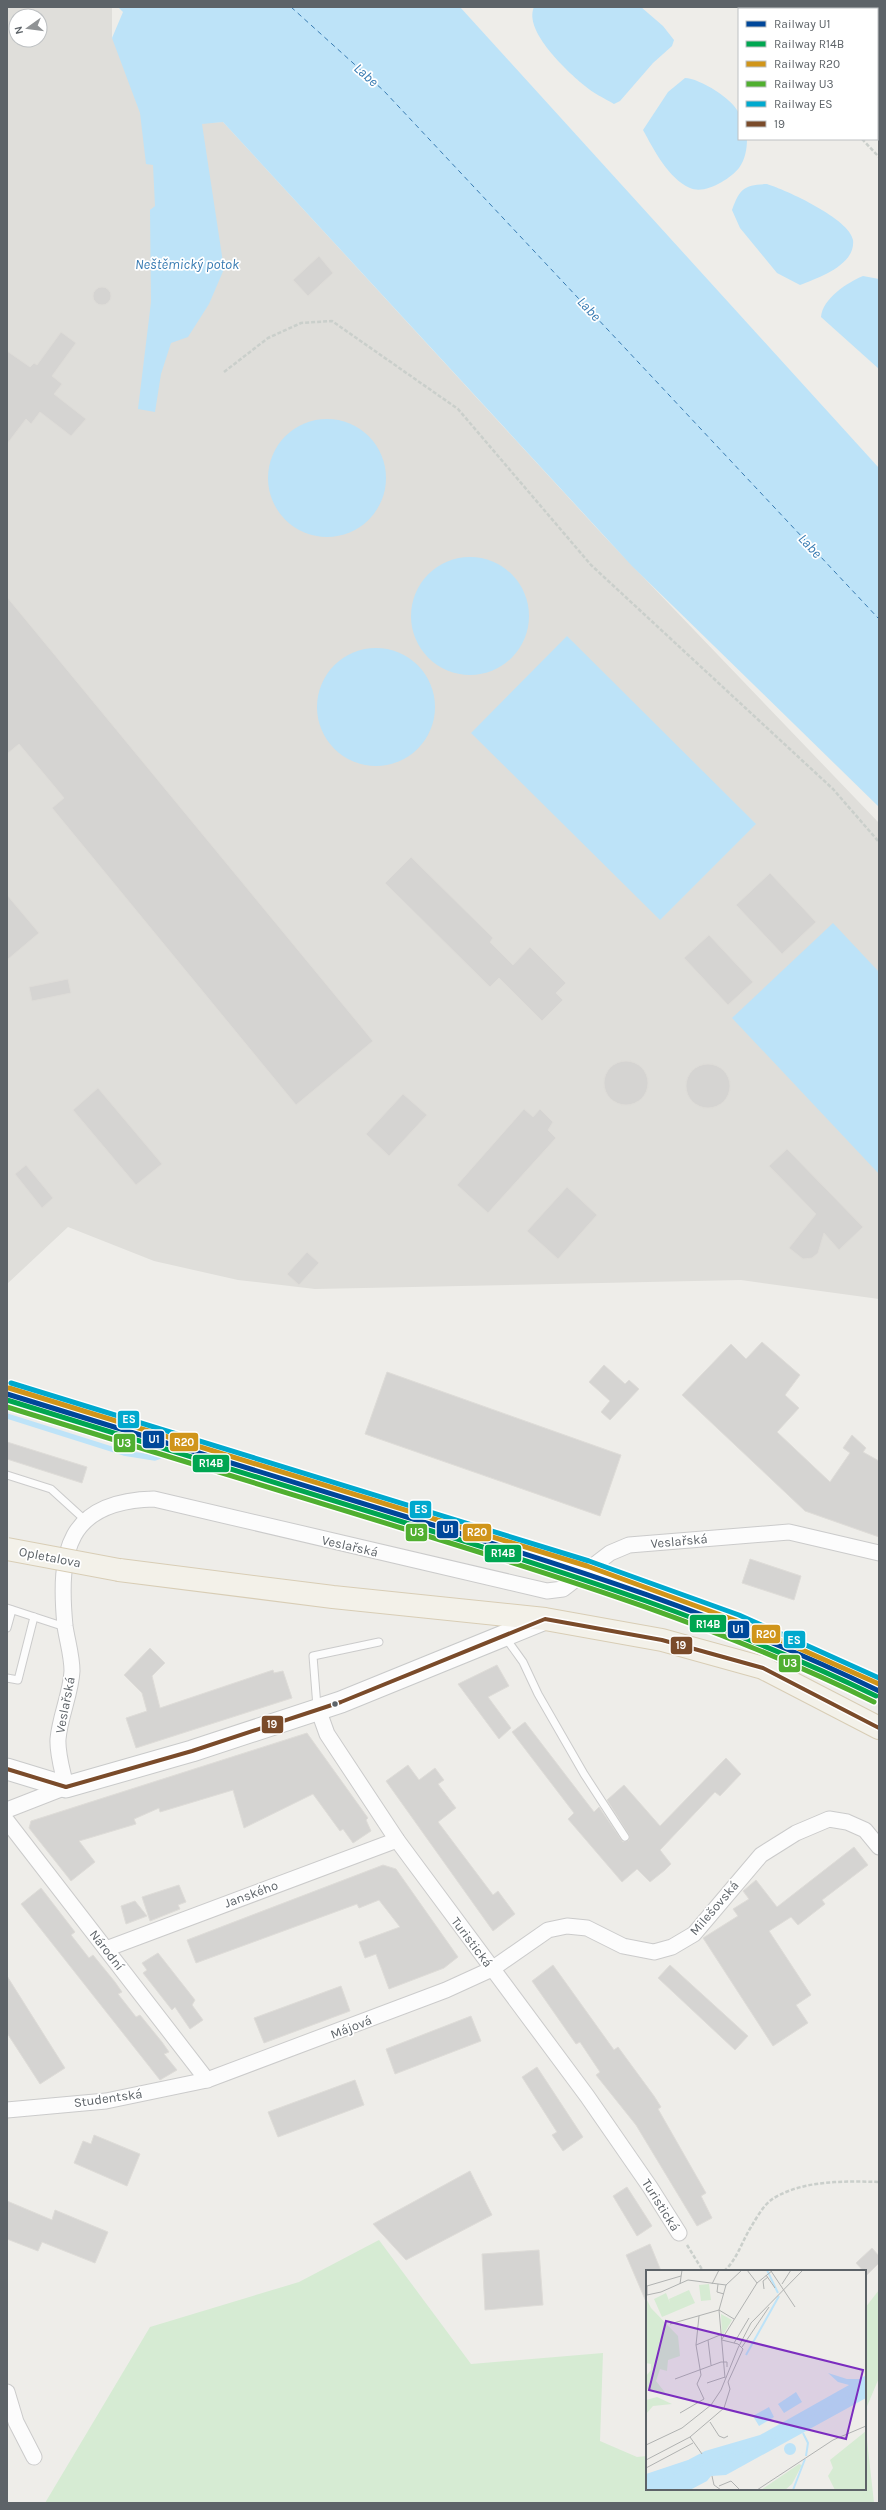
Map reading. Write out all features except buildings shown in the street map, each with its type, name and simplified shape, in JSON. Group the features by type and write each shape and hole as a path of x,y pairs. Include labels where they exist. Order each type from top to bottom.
{"main road":[{"name":"Opletalova","path":"7,1549 119,1570 325,1596 545,1619 662,1640 763,1668 879,1728"}],"street":[{"name":"Veslařská","path":"66,1787 58,1740 72,1671 62,1582 70,1542 85,1520 106,1506 132,1499 154,1499 547,1591 563,1589 610,1553 629,1545 789,1532 879,1553"},
{"path":"7,1810 66,1787 192,1751 318,1709 545,1619"},
{"name":"Turistická","path":"318,1709 327,1734 397,1840 587,2096 650,2187 679,2233"},
{"path":"7,1769 66,1787"},
{"name":"Milešovská","path":"492,1969 548,1930 567,1926 587,1928 623,1946 654,1952 672,1947 694,1934 761,1855 796,1833 829,1819 847,1822 865,1830 879,1847"},
{"name":"Národní","path":"7,1821 207,2080"},
{"name":"Janského","path":"106,1949 397,1840"},
{"name":"Májová","path":"207,2080 446,1990 492,1969"},
{"name":"Studentská","path":"7,2110 106,2101 207,2080"},
{"path":"7,2392 16,2422 34,2457"}],"lane":[{"path":"7,1475 51,1489 85,1520"},
{"path":"7,1628 10,1609 66,1627"},
{"path":"7,1678 18,1680 34,1617"},
{"path":"504,1636 523,1662 538,1694 584,1774 625,1837"},
{"name":"Turistická","path":"318,1709 312,1656 380,1642"}],"path":[{"path":"863,140 879,157"},
{"path":"224,372 268,338 301,323 332,321 458,409 591,565 833,789 879,842"},
{"path":"725,2270 736,2257 760,2213 773,2199 790,2191 814,2185 879,2182"},
{"name":"Turistická","path":"679,2233 702,2270"}],"shaded area":[{"path":"7,7 112,7 112,38 202,123 223,122 603,535 879,823 879,1299 741,1280 315,1289 238,1280 154,1261 68,1227 7,1284"}],"green space":[{"path":"379,2240 471,2364 603,2353 600,2441 637,2457 646,2456 646,2490 866,2490 866,2431 874,2503 45,2503 150,2327 299,2282"},
{"path":"879,2290 879,2378 866,2409 866,2307"}],"water":[{"name":"Labe","path":"118,7 460,7 879,468 879,807 632,566 223,122 202,124 224,269 209,304 188,337 171,343 161,374 155,412 138,409 151,302 150,210 155,206 153,165 146,164 140,113 112,38 123,12"},
{"path":"534,7 641,7 663,26 674,40 672,46 653,63 620,101 614,104 585,86 558,61 541,39 535,28 532,17"},
{"path":"685,78 691,79 724,96 736,108 738,112 738,140 747,140 747,147 743,162 730,177 710,188 696,190 690,188 675,178 662,163 643,130 668,92"},
{"path":"767,184 788,192 816,206 841,223 849,232 853,240 849,257 834,269 816,279 800,285 777,273 740,228 732,210 738,197 744,189 753,185"},
{"path":"863,276 879,279 879,369 821,317 822,310 837,292 850,282"},
{"path":"327,419 338,420 360,429 376,445 385,467 385,489 376,511 360,527 338,536 327,537 316,536 294,527 278,511 269,489 268,478 269,467 278,445 294,429 316,420"},
{"path":"470,557 481,558 492,562 503,567 512,574 519,583 524,594 528,605 528,627 524,638 519,649 512,658 503,665 492,670 481,674 470,675 459,674 448,670 437,665 428,658 421,649 416,638 412,627 411,616 412,605 416,594 421,583 428,574 437,567 448,562 459,558"},
{"path":"567,636 756,824 660,920 471,733"},
{"path":"376,648 387,649 409,658 425,674 434,696 434,718 425,740 409,756 387,765 376,766 365,765 343,756 327,740 318,718 317,707 318,696 327,674 343,658 365,649"},
{"path":"833,923 879,972 879,1174 732,1018"}],"waterway":[{"name":"Neštěmický potok","path":"7,1416 124,1453 155,1458 169,1453"}],"ferry route":[{"path":"291,7 384,91 879,619"}],"rail line":[{"name":"ES","path":"11,1383 589,1561 739,1615 879,1678"},
{"name":"R20","path":"9,1388 587,1566 737,1621 879,1684"},
{"name":"U1","path":"7,1394 470,1536 648,1595 765,1640 822,1664 879,1691"},
{"name":"R14B","path":"7,1400 469,1542 646,1601 762,1645 876,1696"},
{"name":"U3","path":"7,1407 468,1548 586,1586 703,1628 817,1675 874,1702"}],"transit line":[{"name":"19","path":"66,1787 192,1751 341,1702 545,1619 662,1640 763,1668 879,1728"},
{"name":"19","path":"7,1769 66,1787"}]}
